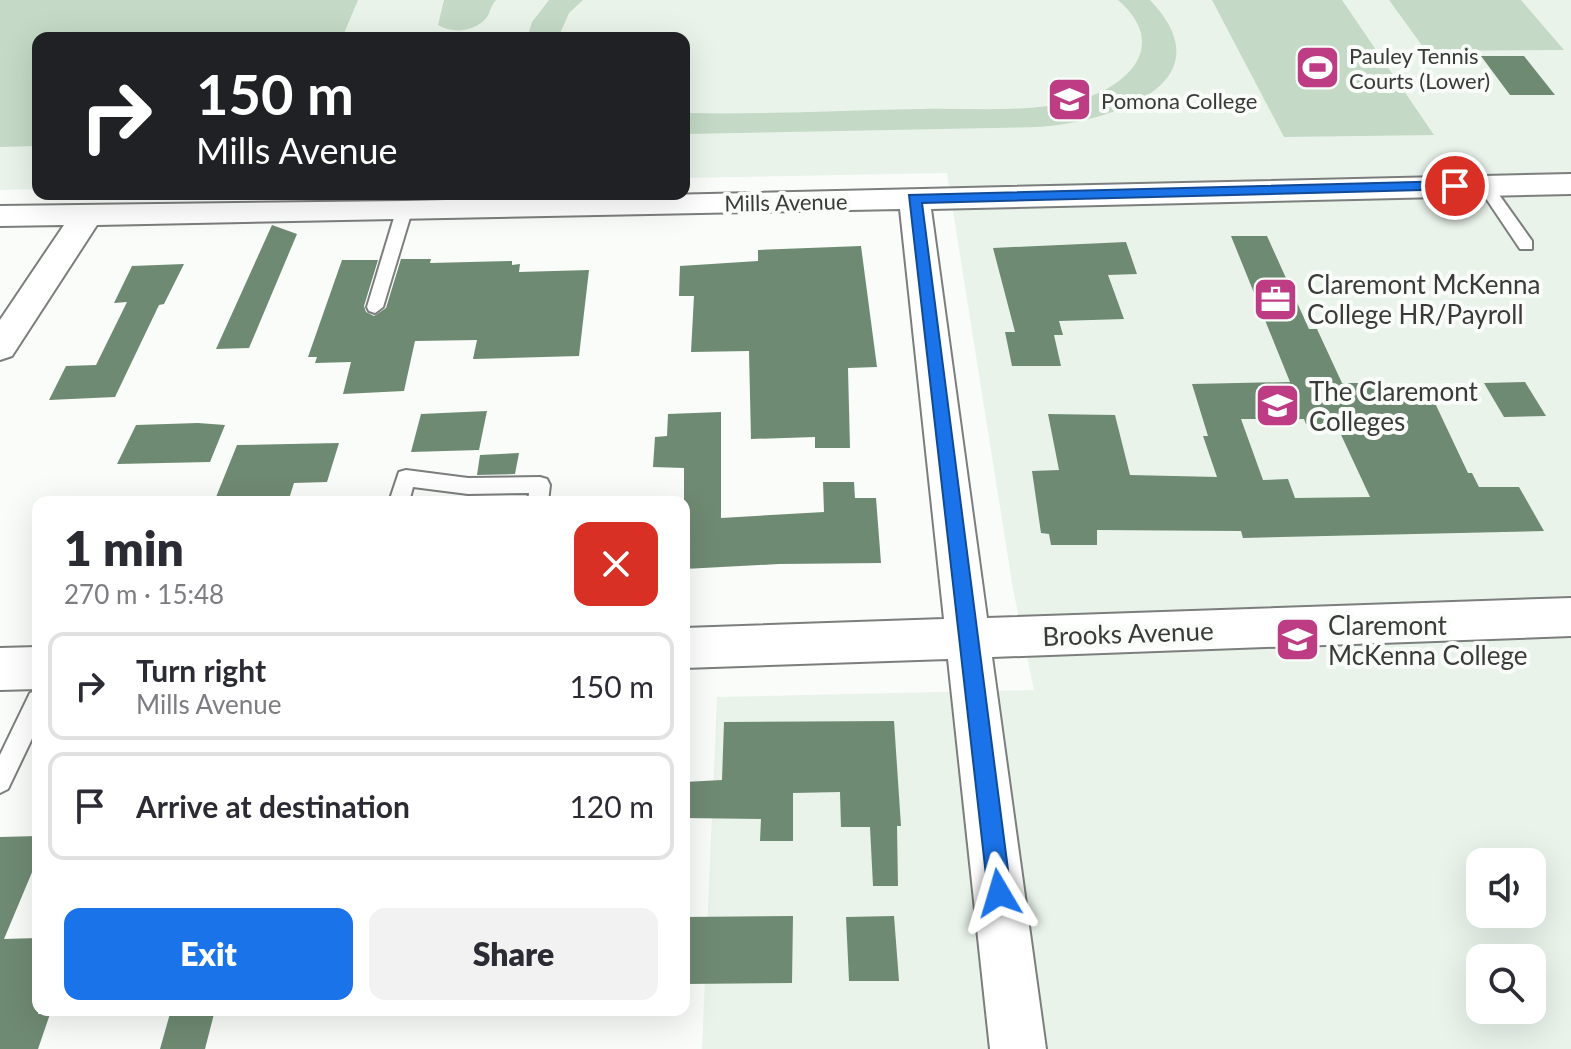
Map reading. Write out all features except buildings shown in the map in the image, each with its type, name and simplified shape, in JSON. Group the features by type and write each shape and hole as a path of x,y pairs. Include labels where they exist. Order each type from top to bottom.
{"street":[{"name":"Mills Avenue","path":"0,216 404,211 1571,184"},
{"path":"914,198 1018,1049"},
{"path":"0,347 88,214"},
{"name":"Brooks Avenue","path":"690,648 1571,617"},
{"path":"0,669 32,668"}],"lane":[{"path":"1485,185 1526,245"},
{"path":"375,307 404,211"},
{"path":"401,496 406,478 468,486 540,485 539,496"},
{"path":"0,781 32,714"}],"shaded area":[{"name":"Claremont McKenna College","path":"0,0 1571,0 1571,1049 702,1049 717,697 1034,690 1013,589 947,173 690,178 690,32 32,32 32,189 0,190"}],"green space":[{"path":"0,0 358,0 345,32 32,32 32,146 0,147"},
{"path":"444,0 496,0 482,22 457,30 438,25"},
{"path":"549,0 583,0 569,13 561,32 529,32 532,22"},
{"path":"1118,0 1150,0 1171,30 1176,56 1168,77 1149,94 1123,108 1094,118 1037,127 690,134 690,113 1019,109 1075,101 1111,86 1136,63 1141,49 1141,33 1134,17"},
{"name":"Pauley Tennis Courts (Lower)","path":"1212,0 1342,0 1434,135 1284,137"},
{"path":"1389,0 1521,0 1564,50 1426,51"}],"place":[{"name":"Pauley Tennis Courts (Lower)","path":"1318,68"},
{"name":"Pomona College","path":"1070,100"},
{"name":"Claremont McKenna College HR/Payroll","path":"1276,299"},
{"name":"The Claremont Colleges","path":"1278,406"},
{"name":"Claremont McKenna College","path":"1297,640"}],"route":[{"path":"999,893 914,198 1455,186"}]}
